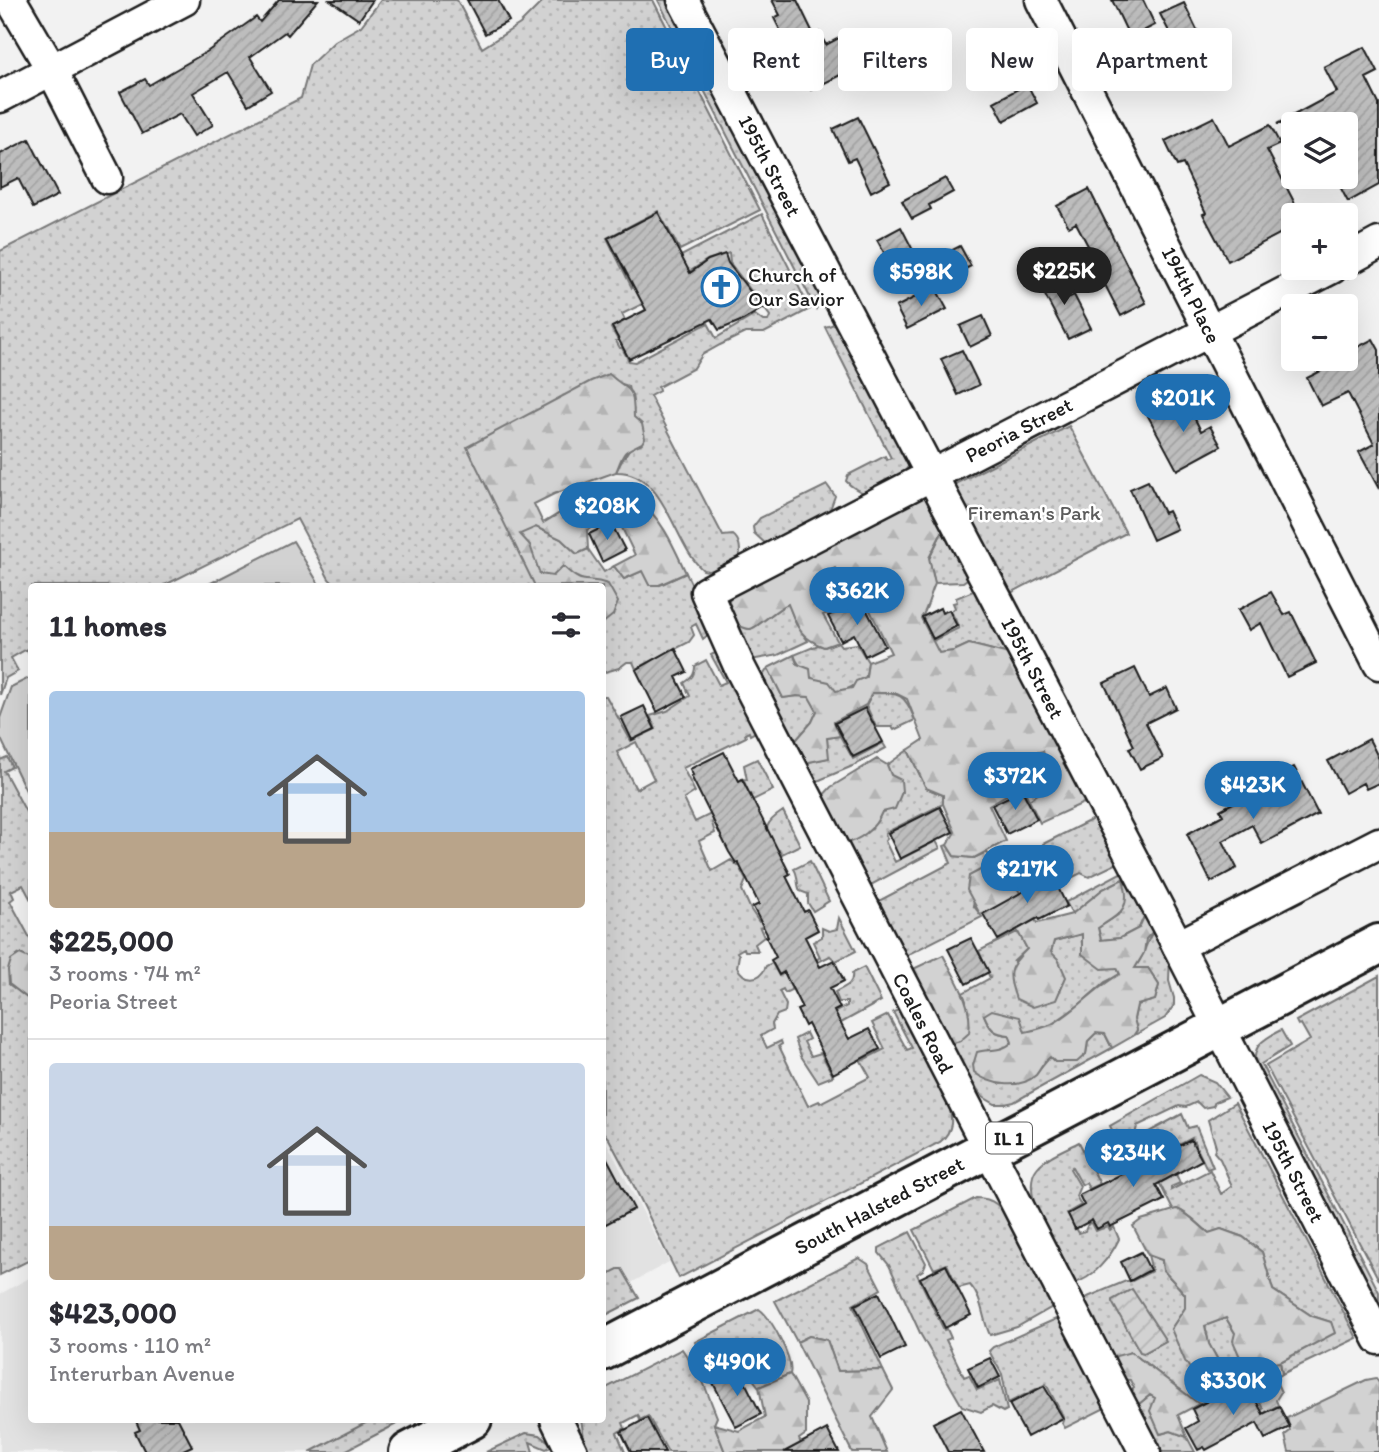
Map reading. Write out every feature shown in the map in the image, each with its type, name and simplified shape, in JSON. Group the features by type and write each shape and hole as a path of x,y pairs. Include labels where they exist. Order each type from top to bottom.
{"main road":[{"name":"South Halsted Street","path":"606,1349 1379,944"},
{"path":"409,1452 463,1423"}],"street":[{"path":"10,0 52,70 107,178"},
{"path":"0,97 184,0"},
{"name":"195th Street","path":"683,0 1178,946 1379,1339"},
{"name":"194th Place","path":"1041,0 1379,664"},
{"path":"1358,254 1379,243"},
{"name":"Peoria Street","path":"706,592 1309,280"},
{"name":"Coales Road","path":"706,592 746,679 1145,1452"},
{"path":"1178,946 1379,843"},
{"path":"558,1423 572,1452"}],"shaded area":[{"path":"606,1142 669,1262 606,1297"},
{"path":"28,1279 28,1423 376,1423 324,1452 0,1452 0,1294"}],"green space":[{"path":"381,0 457,0 482,48 520,24 544,0 653,0 667,28 626,28 626,91 699,91 760,210 680,250 658,211 607,238 632,288 662,272 671,290 622,314 625,320 611,328 618,340 616,341 629,361 635,362 708,323 716,338 755,315 768,321 770,316 730,263 729,253 707,260 686,274 681,256 762,214 810,309 764,333 745,333 720,345 702,355 694,368 658,387 659,391 650,396 723,536 733,535 737,540 739,558 714,572 703,570 684,544 658,496 646,483 633,475 616,472 630,448 633,417 628,386 609,375 510,536 536,527 561,539 577,554 588,549 604,572 614,566 624,579 642,571 660,585 686,573 714,630 703,639 696,624 691,627 694,635 689,642 636,669 633,662 627,662 606,672 606,583 333,583 297,519 169,583 28,583 28,651 27,649 11,658 18,671 6,678 0,695 0,251 301,98 310,65 335,41 361,26"},
{"path":"658,0 674,0 688,28 672,28"},
{"path":"714,78 824,294 816,309 705,91 714,91"},
{"path":"834,324 839,326 910,462 898,477 867,493 848,483 848,475 885,456 887,460 891,458 825,327"},
{"path":"609,374 629,390 633,399 634,417 642,424 645,438 642,443 625,453 616,472 534,504 543,523 588,496 610,493 620,507 615,515 587,530 588,549 577,554 561,539 536,527 520,534 530,545 540,574 553,576 563,566 580,579 604,583 534,583 467,447"},
{"name":"Fireman's Park","path":"1069,426 1126,533 1007,595 951,486"},
{"path":"619,484 637,499 627,517 610,493 588,496"},
{"path":"827,485 835,496 828,515 767,545 754,533 753,527 760,518"},
{"path":"925,488 946,524 929,558 935,584 921,618 939,653 954,651 969,644 1017,656 1090,800 1040,823 1029,800 1047,788 1048,767 1043,751 1007,763 996,769 1006,795 989,805 1006,841 974,858 954,856 947,845 955,832 943,804 943,795 926,788 908,750 923,740 907,699 895,693 872,693 866,705 834,722 840,736 827,738 829,758 799,764 791,746 812,722 817,711 809,697 783,698 768,668 794,655 797,664 810,669 811,678 829,682 836,691 852,688 856,681 866,677 868,662 891,653 863,596 853,599 845,579 835,568 817,579 826,598 828,613 823,615 838,642 824,647 804,636 788,604 750,629 733,623 728,604 731,594"},
{"path":"637,499 660,523 686,573 659,585 649,585 642,571 624,579 614,566 635,555 622,528"},
{"path":"946,524 970,577 963,582 935,583 929,559"},
{"path":"293,541 318,583 211,583"},
{"path":"834,568 845,579 853,599 828,613 826,598 817,579"},
{"path":"606,584 618,602 613,615 606,621"},
{"path":"980,588 1017,656 969,644 954,651 939,653 932,641 959,628 951,611 955,608 953,603 957,602 956,598"},
{"path":"788,603 796,624 808,641 778,655 751,660 733,623 753,628"},
{"path":"838,642 841,646 857,644 868,662 866,677 848,689 836,691 811,677 794,655 818,645 825,647"},
{"path":"717,652 757,731 750,735 749,732 745,734 746,737 683,768 695,792 684,799 695,822 719,810 712,823 715,833 699,841 712,871 731,860 738,866 771,850 767,827 772,819 783,811 800,845 782,854 779,850 741,871 746,880 742,890 759,922 798,903 799,906 760,928 764,937 755,944 758,951 745,951 744,948 737,952 737,967 744,975 752,978 760,975 766,966 772,963 779,976 810,960 815,961 820,957 813,942 822,937 822,928 829,931 837,929 839,918 856,951 836,961 830,956 796,973 800,982 785,993 783,989 779,991 786,1005 785,1012 777,1015 772,1024 773,1029 761,1036 767,1048 781,1041 779,1046 808,1106 819,1101 820,1103 870,1077 861,1061 885,1049 872,1023 888,1015 907,1050 912,1048 893,1012 908,1007 942,1082 951,1124 940,1142 679,1278 606,1136 606,696 631,741 656,729 650,716 667,711 690,696 684,683 692,676 695,666 706,660 719,685 726,682 711,655","holes":["636,742 654,779 636,789 617,752"]},
{"path":"768,668 783,698 810,697 817,711 812,722 791,746 760,680"},
{"path":"28,678 28,795 0,737 0,718 11,687"},
{"path":"872,693 900,696 908,704 915,720 894,730 892,727 876,727 866,705"},
{"path":"840,736 853,759 883,743 886,748 815,782 799,764 828,758 827,738"},
{"path":"908,750 926,788 943,795 943,804 885,833 885,841 895,862 936,841 940,848 869,886 842,844 891,775 887,765"},
{"path":"1043,751 1048,767 1047,788 1029,800 1023,788 1006,795 996,769 1022,755"},
{"path":"7,757 12,767 4,771 28,816 28,894 23,885 11,891 14,898 10,901 28,934 28,959 9,984 28,999 28,1261 0,1275 0,760"},
{"path":"757,759 773,790 727,813 725,808 750,795 743,779 747,780 744,765"},
{"path":"877,759 887,765 891,775 901,780 902,792 895,809 882,812 866,833 842,844 819,800 831,787"},
{"path":"1099,816 1118,863 1089,877 1081,873 1059,884 1049,868 1015,884 1015,874 1042,858 1043,844"},
{"path":"947,845 954,856 974,858 987,852 995,866 984,868 973,905 982,917 903,957 875,903 951,863 944,846"},
{"path":"1041,848 1042,858 1015,874 1015,884 1037,923 1072,914 1103,889 1123,879 1125,904 1118,914 1098,928 1101,940 1120,938 1139,928 1147,910 1156,928 1146,939 1144,953 1135,968 1148,968 1159,985 1155,1000 1137,1005 1134,1019 1137,1030 1133,1036 1112,1048 1105,1034 1096,1033 1088,1041 1086,1054 1077,1062 1055,1062 1050,1057 1029,1080 1013,1084 996,1083 974,1072 977,1052 1000,1049 1012,1042 1009,1035 993,1030 984,1015 992,1010 1020,1017 1025,1032 1042,1028 1061,1019 1102,985 1120,974 1117,968 1102,969 1082,954 1082,934 1054,941 1051,952 1058,959 1066,977 1056,1000 1033,1007 1016,999 1010,977 1012,967 1027,949 1004,905 980,914 967,890 969,876"},
{"path":"810,861 829,901 813,911 808,903 808,894 800,891 794,869"},
{"path":"1124,871 1147,910 1139,928 1120,938 1101,940 1098,928 1121,913 1123,879 1103,889 1072,914 1066,902"},
{"path":"1156,928 1170,956 1169,981 1174,1005 1165,1018 1133,1036 1137,1030 1134,1019 1137,1005 1155,1000 1159,985 1148,968 1134,968"},
{"path":"1019,933 1027,949 1013,962 1051,952 1054,941 1082,934 1082,954 1117,968 1120,975 1105,982 1051,1025 1025,1033 984,1015 993,1030 1010,1035 1012,1042 1001,1049 988,1050 993,1081 1001,1084 1035,1075 1050,1057 1055,1062 1067,1061 1086,1054 1088,1041 1096,1033 1105,1034 1112,1048 1014,1102 995,1104 983,1097 946,1045 960,1041 966,1001 963,993 990,978 979,951"},
{"path":"20,954 28,958 28,999 9,984 8,970 11,960"},
{"path":"943,955 962,992 970,1022 969,1033 960,1041 946,1045 909,971"},
{"path":"864,967 881,1001 816,1033 820,1020 847,1006 847,1002 839,1002 835,992 850,983 852,973"},
{"path":"1379,976 1379,1280 1266,1066 1310,1040 1301,1024 1298,1025 1296,1021"},
{"path":"1281,1030 1290,1046 1261,1064 1379,1292 1379,1310 1256,1071 1255,1055 1259,1045"},
{"path":"806,1033 809,1039 804,1042 811,1056 821,1053 833,1076 818,1082 801,1056 795,1039"},
{"path":"1199,1075 1215,1082 1227,1097 1215,1102 1213,1106 1203,1108 1197,1102 1186,1107 1179,1106 1137,1126 1134,1140 1138,1144 1141,1143 1145,1151 1151,1147 1147,1133 1182,1114 1188,1128 1196,1126 1213,1167 1207,1169 1192,1138 1166,1152 1180,1183 1171,1187 1171,1190 1210,1170 1221,1194 1232,1186 1214,1152 1216,1147 1208,1120 1235,1103 1357,1338 1282,1374 1280,1362 1334,1333 1331,1322 1312,1316 1273,1290 1262,1252 1243,1237 1221,1229 1209,1233 1186,1214 1177,1209 1173,1210 1148,1160 1144,1162 1133,1144 1121,1148 1110,1126"},
{"path":"1079,1142 1100,1184 1089,1189 1086,1183 1082,1185 1072,1167 1070,1169 1080,1186 1076,1196 1081,1205 1067,1213 1079,1233 1092,1223 1096,1231 1108,1226 1110,1230 1114,1227 1119,1239 1101,1266 1088,1277 1074,1283 1036,1209 1032,1179 1037,1168 1046,1160"},
{"path":"976,1198 994,1202 1013,1223 1054,1306 1017,1327 990,1335 980,1303 970,1285 958,1288 947,1264 934,1269 914,1230"},
{"path":"1177,1209 1190,1216 1209,1233 1221,1229 1243,1237 1262,1252 1273,1290 1312,1316 1331,1322 1335,1333 1280,1362 1259,1367 1243,1364 1233,1341 1235,1333 1226,1318 1205,1326 1209,1344 1219,1362 1212,1377 1195,1376 1171,1329 1185,1308 1185,1294 1163,1270 1162,1260 1148,1255 1133,1226 1141,1220"},
{"path":"910,1232 926,1263 923,1270 917,1274 944,1330 947,1329 951,1338 946,1340 964,1377 969,1375 977,1390 1000,1380 1007,1410 1003,1412 992,1406 981,1412 962,1406 921,1335 889,1265 879,1253 879,1248"},
{"path":"1148,1255 1162,1260 1163,1270 1185,1294 1185,1308 1171,1329 1219,1362 1209,1344 1205,1325 1226,1318 1235,1333 1243,1363 1257,1368 1257,1376 1238,1382 1235,1378 1219,1386 1220,1393 1199,1404 1131,1352 1112,1366 1078,1301 1152,1271","holes":["1112,1300 1165,1340 1144,1353 1140,1352"]},
{"path":"859,1258 868,1264 881,1289 853,1305 883,1370 838,1371 827,1340 809,1336 797,1342 775,1301"},
{"path":"622,1269 639,1298 606,1315 606,1275"},
{"path":"1132,1289 1166,1341 1144,1353 1140,1352 1112,1302"},
{"path":"759,1309 780,1339 789,1359 790,1374 759,1387 742,1365 715,1378 703,1361 695,1342"},
{"path":"1064,1317 1107,1404 1103,1409 1065,1428 1062,1423 1064,1418 1046,1384 1008,1403 1002,1374 989,1351"},
{"path":"809,1336 827,1340 838,1371 883,1370 893,1390 872,1417 887,1452 852,1452 797,1342"},
{"path":"682,1349 702,1379 717,1417 714,1424 725,1452 668,1452 648,1416 640,1420 638,1415 623,1423 625,1428 617,1433 625,1452 589,1452 582,1423 606,1423 606,1388"},
{"path":"1131,1352 1199,1404 1178,1415 1187,1437 1171,1431 1160,1434 1150,1411 1155,1398 1150,1395 1134,1408 1127,1395 1134,1388 1130,1380 1119,1379 1112,1366 1116,1356"},
{"path":"1280,1362 1282,1374 1275,1379 1281,1392 1276,1400 1278,1405 1261,1415 1259,1412 1263,1409 1248,1379 1257,1376 1255,1366"},
{"path":"790,1374 806,1403 806,1434 799,1439 805,1452 725,1452 714,1424 739,1431 765,1417 759,1387"},
{"path":"1376,1378 1379,1383 1379,1452 1289,1452 1285,1435 1290,1431 1287,1418 1366,1380"},
{"path":"1150,1395 1156,1398 1161,1434 1171,1431 1187,1437 1195,1452 1157,1452 1134,1408"},
{"path":"365,1423 398,1423 343,1452 310,1452"},
{"path":"526,1433 540,1435 554,1446 546,1449 530,1442 533,1452 486,1452"}],"building":[{"path":"279,0 318,0 288,35 285,32 250,57 271,91 248,105 228,72 193,93 213,125 194,136 180,114 142,134 120,92 145,79 149,85 208,51 256,17 260,22"},
{"path":"330,0 373,0 359,20"},
{"path":"467,0 498,0 509,21 485,34"},
{"path":"772,0 797,0 811,28 779,28 774,18 780,15"},
{"path":"1112,0 1143,0 1155,25 1149,28 1125,28"},
{"path":"1184,3 1196,28 1167,28 1160,14"},
{"path":"838,39 838,76 824,83 824,41 826,45"},
{"path":"1365,47 1378,72 1366,78 1379,104 1379,185 1348,202 1341,189 1358,189 1358,112 1300,112 1337,92 1324,67"},
{"path":"1014,91 1031,91 1037,103 1004,121 994,102"},
{"path":"858,117 890,182 871,192 855,158 848,161 833,129"},
{"path":"1214,117 1229,146 1270,125 1280,144 1267,150 1281,177 1281,189 1287,189 1295,203 1281,203 1281,233 1228,261 1203,214 1206,213 1183,164 1177,166 1165,141"},
{"path":"29,139 58,195 33,208 18,178 0,187 0,154"},
{"path":"945,178 953,192 929,205 931,209 912,219 902,201"},
{"path":"1089,189 1146,303 1121,316 1102,279 1105,278 1076,223 1069,227 1057,206"},
{"name":"Church of Our Savior","path":"658,212 690,273 708,260 725,254 728,263 763,308 719,330 712,319 629,359 612,327 646,310 608,238"},
{"path":"901,227 915,254 892,267 877,240"},
{"path":"960,246 971,266 948,278 937,258"},
{"path":"1053,271 1068,298 1074,295 1091,328 1068,339 1037,280"},
{"path":"935,287 947,309 907,329 896,307"},
{"path":"983,316 992,336 970,347 960,326"},
{"path":"1373,339 1379,350 1379,489 1359,452 1374,444 1348,393 1321,406 1307,378 1321,371 1358,371 1358,347"},
{"path":"962,350 979,385 958,395 941,359"},
{"path":"1184,397 1201,431 1210,426 1221,446 1177,470 1148,416"},
{"path":"1148,481 1164,513 1168,511 1177,529 1153,540 1130,489"},
{"path":"611,523 625,550 602,562 589,534"},
{"path":"1271,592 1284,615 1291,612 1316,663 1287,677 1261,623 1249,630 1238,610"},
{"path":"861,599 885,646 865,656 854,634 841,641 828,616"},
{"path":"940,608 942,613 949,610 957,626 933,639 922,617"},
{"path":"675,648 687,672 676,677 686,697 657,712 636,670"},
{"path":"1135,668 1149,697 1167,688 1176,708 1146,723 1163,758 1140,769 1129,748 1134,746 1104,683"},
{"path":"644,706 655,729 632,740 621,717"},
{"path":"865,708 883,742 853,757 835,723"},
{"path":"1369,739 1379,759 1379,783 1366,789 1363,783 1345,793 1328,761"},
{"path":"724,752 739,781 742,779 790,874 786,876 804,912 808,910 818,930 805,937 820,967 834,960 844,981 830,988 840,1008 834,1011 849,1039 869,1029 880,1049 833,1074 808,1024 805,1026 797,1010 802,1008 784,972 779,975 771,960 776,957 753,907 759,904 691,776 693,775 690,769"},
{"path":"1294,767 1318,814 1262,844 1252,825 1223,841 1237,868 1211,882 1187,834 1223,815 1220,810"},
{"path":"1022,790 1037,819 1007,834 992,805"},
{"path":"940,807 953,832 900,859 888,833"},
{"path":"1049,869 1067,906 998,940 983,914 1024,891 1021,883"},
{"path":"971,938 989,972 966,984 948,949"},
{"path":"1191,1140 1202,1160 1156,1185 1164,1200 1110,1227 1108,1223 1097,1229 1092,1220 1075,1229 1068,1214 1084,1205 1079,1195"},
{"path":"606,1156 634,1209 606,1224"},
{"path":"1141,1252 1150,1270 1130,1281 1121,1262"},
{"path":"946,1265 971,1315 945,1328 920,1278"},
{"path":"879,1293 905,1347 881,1359 855,1305"},
{"path":"990,1358 1000,1377 978,1388 968,1368"},
{"path":"739,1370 761,1414 736,1427 713,1383"},
{"path":"1235,1379 1237,1384 1245,1380 1263,1414 1279,1406 1290,1427 1265,1439 1257,1423 1206,1450 1204,1447 1198,1450 1186,1428 1198,1421 1192,1409 1222,1394 1220,1387"},
{"path":"1044,1386 1063,1418 1027,1437 1009,1404"},
{"path":"961,1409 984,1452 948,1452 933,1423"},
{"path":"647,1418 665,1452 631,1452 621,1432"},
{"path":"137,1423 180,1423 192,1446 179,1452 145,1452 135,1432 140,1430"},
{"path":"827,1429 839,1452 784,1452"}],"place":[{"name":"Church of Our Savior","path":"721,287"}]}
